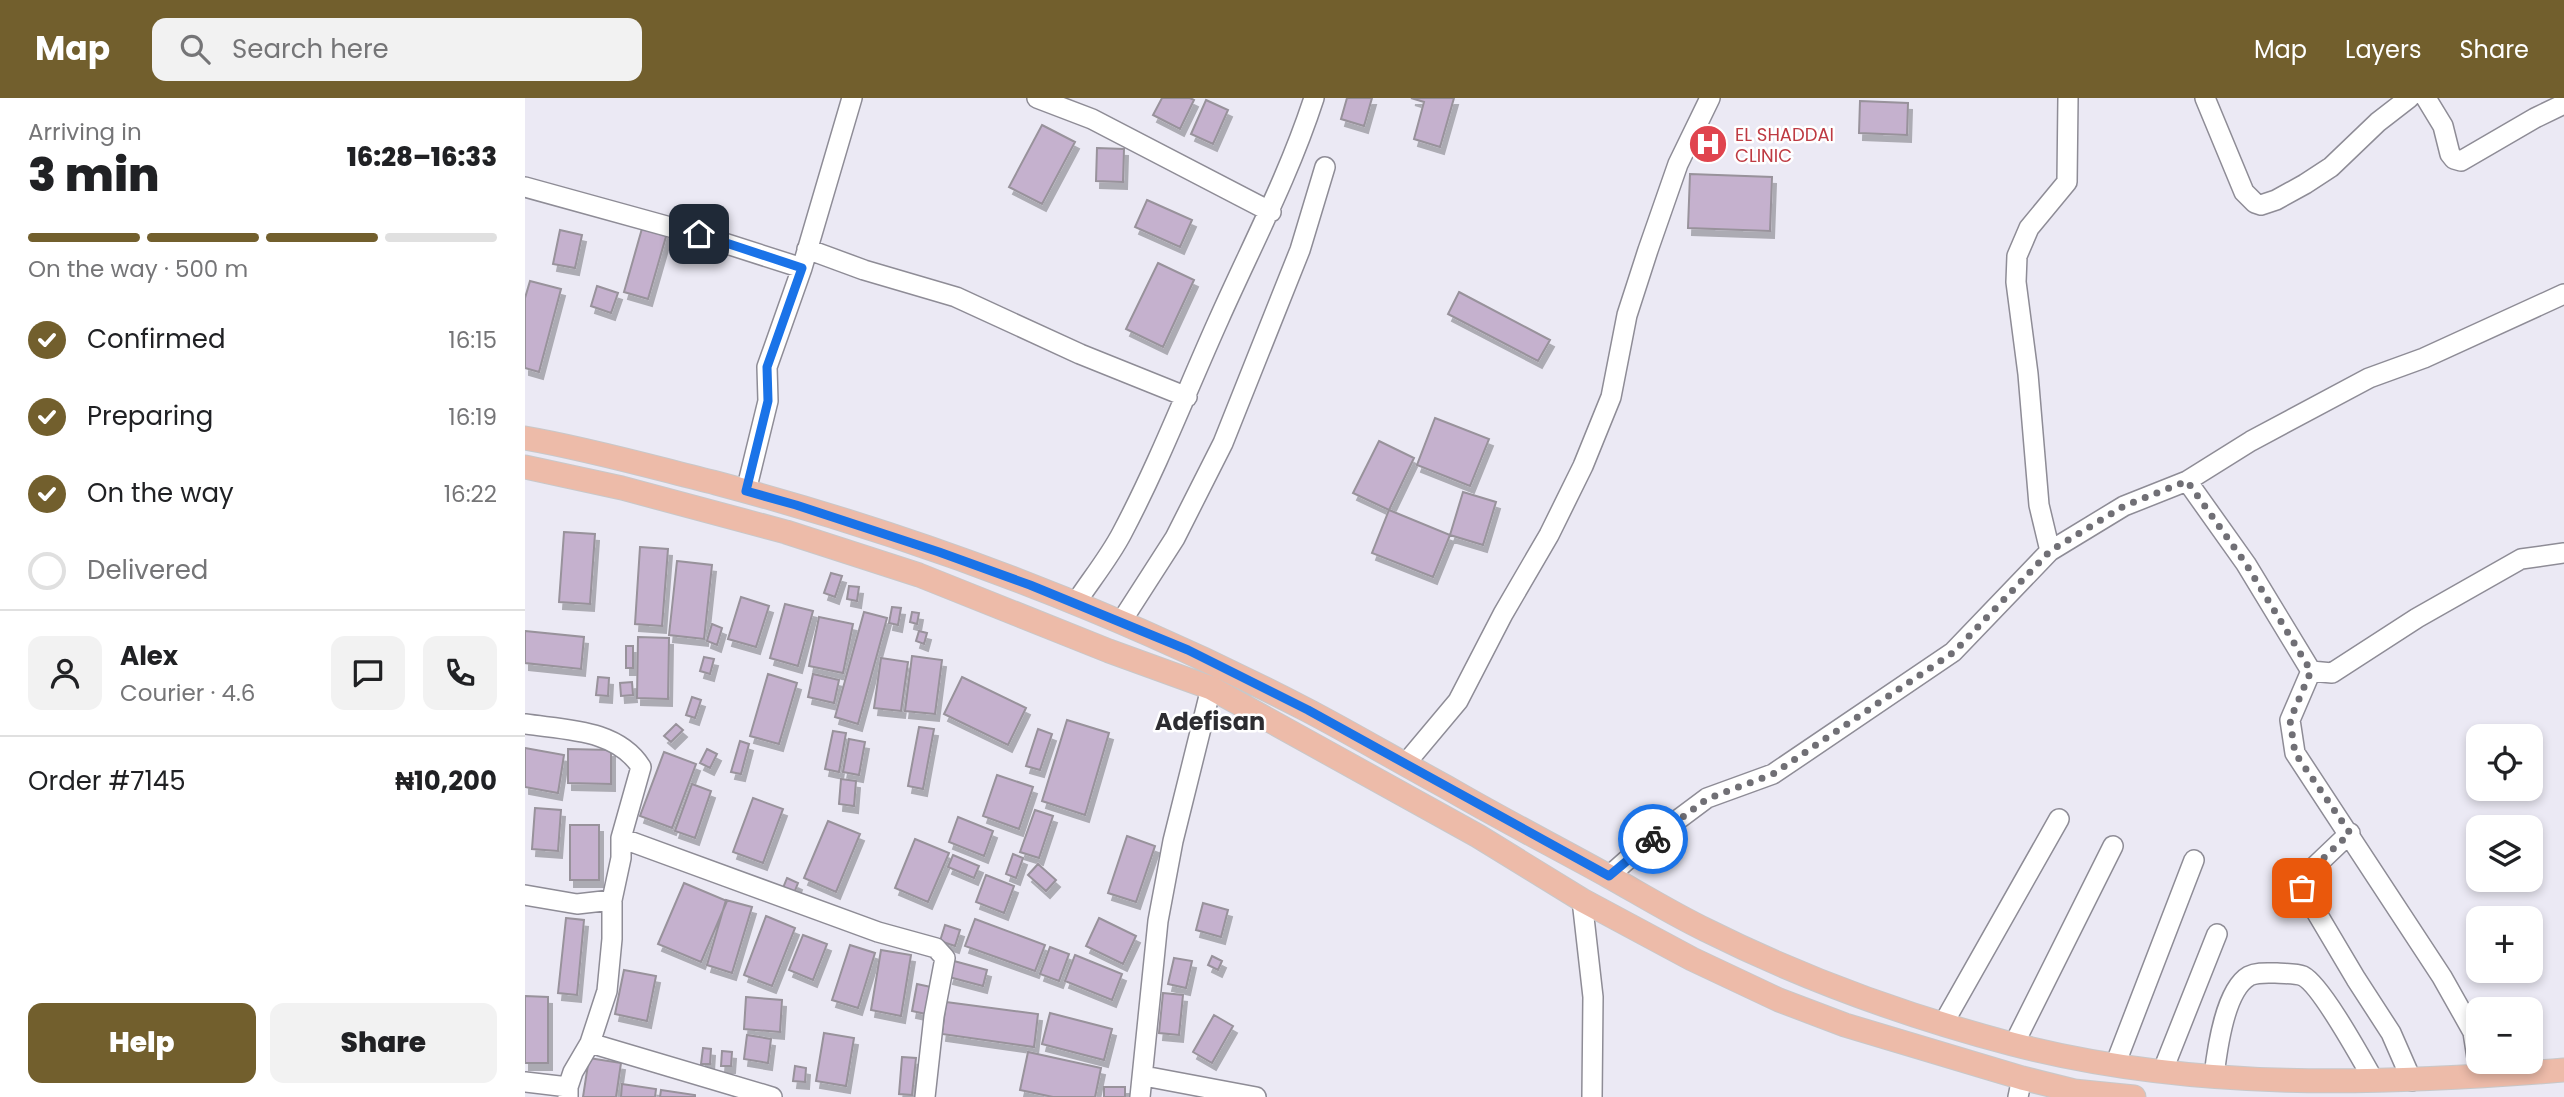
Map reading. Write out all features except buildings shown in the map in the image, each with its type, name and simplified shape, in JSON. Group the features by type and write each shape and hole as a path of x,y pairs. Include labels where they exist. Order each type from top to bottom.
{"main road":[{"path":"525,438 568,445 796,505 917,544 1121,622 1241,677 1406,763 1703,929 1855,996 1943,1024 2014,1044 2115,1065 2214,1076 2309,1082 2373,1079 2412,1081 2564,1070"},
{"path":"525,467 622,488 799,537 919,575 1109,651 1211,688 1478,836 1582,900 1692,959 1779,1000 2020,1088 2134,1097"}],"street":[{"path":"746,491 768,401 767,367 804,258 852,98"},
{"path":"1037,98 1092,119 1271,212"},
{"path":"1075,604 1121,536 1187,397 1233,287 1271,212 1302,136 1314,98"},
{"path":"1406,763 1458,701 1503,614 1549,535 1583,466 1611,397 1627,315 1678,163 1710,98"},
{"path":"2050,551 2039,505 2017,282 2017,256 2029,228 2067,182 2068,98"},
{"path":"2206,98 2244,192 2261,205 2276,200 2332,167 2378,122 2410,98"},
{"path":"2426,98 2435,108 2443,126 2450,154 2454,159 2461,160 2564,104"},
{"path":"1121,622 1175,538 1223,443 1300,250 1325,167"},
{"path":"525,187 699,234 864,270 956,297 1080,354 1187,397"},
{"path":"1609,876 1644,845 1707,799 1773,774 1954,652 2050,551 2124,506 2187,481 2251,442 2368,378 2424,358 2564,294"},
{"path":"2187,481 2246,564 2311,671"},
{"path":"2311,671 2332,673 2417,618 2521,559 2564,553"},
{"path":"2311,671 2290,720 2295,753 2442,977 2473,1032 2480,1077"},
{"path":"1140,1097 1158,921 1173,841 1211,688"},
{"path":"525,724 591,734 615,742 633,754 641,767 621,838 621,858 613,900 607,991 590,1043 573,1072 568,1092 525,1082"},
{"path":"1943,1024 2059,819"},
{"path":"2350,833 2309,872 2302,888 2392,1033 2412,1081"},
{"path":"621,838 878,932 936,948 945,958 934,1016 925,1097"},
{"path":"2014,1044 2113,846"},
{"path":"2115,1065 2194,860"},
{"path":"525,895 577,904 613,900"},
{"path":"1582,900 1593,997 1592,1097"},
{"path":"2163,1070 2217,934"},
{"path":"2214,1076 2218,1042 2228,1009 2240,983 2251,975 2264,972 2302,976 2312,985 2343,1027 2373,1079"},
{"path":"590,1043 772,1097"},
{"path":"1144,1076 1256,1097"}],"way so far":[{"path":"1653,839 1707,799 1773,774 1954,652 2050,551 2124,506 2187,481 2246,564 2311,671 2290,720 2295,753 2350,833 2309,872 2302,888"}],"place":[{"name":"EL SHADDAI CLINIC","path":"1708,144"}],"district":[{"name":"Adefisan","path":"1210,721"}],"route":[{"path":"699,234 802,268 767,367 768,401 746,491 917,544 1030,585 1188,650 1308,710 1609,876 1653,839"}]}
